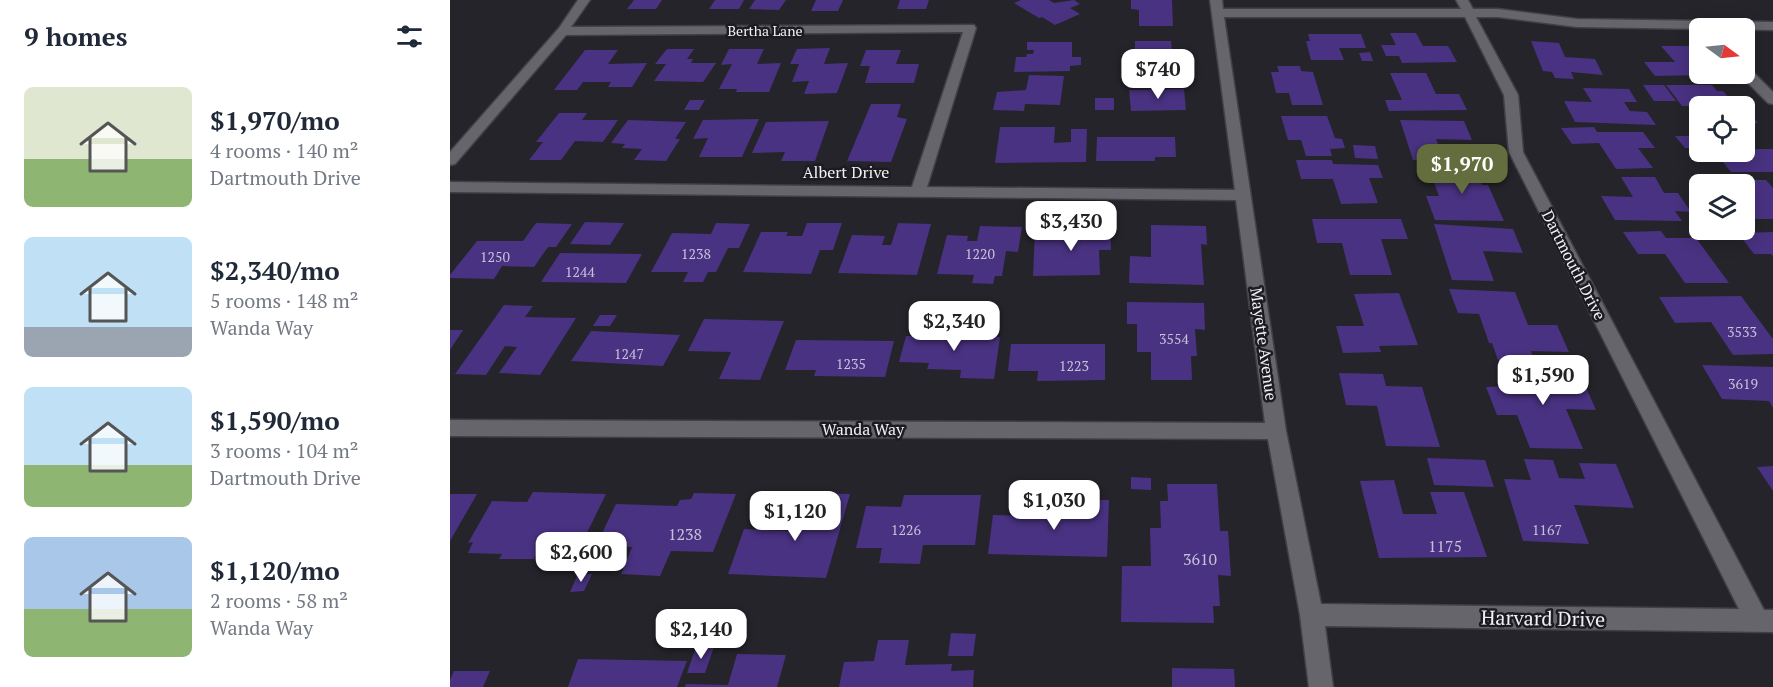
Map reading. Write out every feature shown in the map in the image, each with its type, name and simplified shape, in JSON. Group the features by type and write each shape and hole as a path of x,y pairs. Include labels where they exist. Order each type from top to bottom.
{"street":[{"path":"450,161 563,31 584,0"},
{"path":"1217,7 1465,7 1577,23 1689,27"},
{"name":"Mayette Avenue","path":"1217,7 1276,431 1312,615 1321,687"},
{"name":"Dartmouth Drive","path":"1465,7 1511,95 1516,152 1765,621"},
{"path":"1755,27 1773,26"},
{"name":"Bertha Lane","path":"563,31 970,28 919,190"},
{"path":"1755,81 1773,100"},
{"name":"Albert Drive","path":"450,187 1243,195"},
{"name":"Wanda Way","path":"450,428 1276,431"},
{"name":"Harvard Drive","path":"1312,615 1765,621"}],"building":[{"path":"634,0 662,0 656,9 627,9"},
{"path":"715,0 744,0 739,9 709,9"},
{"path":"755,0 786,0 779,10 749,9"},
{"path":"816,0 843,0 838,11 811,11"},
{"path":"900,0 929,0 926,9 897,9"},
{"path":"1021,0 1049,0 1054,3 1074,0 1080,4 1070,8 1080,14 1055,25 1014,3"},
{"path":"1131,0 1172,0 1173,26 1139,26 1139,10 1131,9"},
{"path":"1390,33 1416,33 1423,46 1448,46 1457,62 1402,63 1399,56 1386,56 1381,45 1396,45"},
{"path":"1308,34 1361,34 1366,48 1339,48 1344,60 1311,60 1306,41 1310,41"},
{"path":"1135,41 1171,41 1172,51 1181,52 1183,72 1140,72 1140,65 1135,65"},
{"path":"1531,41 1559,43 1565,57 1595,59 1603,75 1571,72 1574,79 1555,78 1552,72 1543,71"},
{"path":"1027,42 1072,42 1072,57 1081,57 1081,65 1070,66 1070,71 1014,72 1016,57 1033,54 1034,50 1027,50"},
{"path":"1661,46 1689,46 1689,75 1655,76 1644,62 1675,62"},
{"path":"830,48 824,64 848,63 837,93 804,94 809,81 792,82 799,64 790,64 797,49"},
{"path":"667,49 694,49 687,59 693,59 691,63 716,63 703,82 654,81 666,64 655,64"},
{"path":"729,49 764,49 757,64 781,63 769,92 736,92 737,89 719,89 732,64 721,65"},
{"path":"585,50 618,50 608,64 647,63 632,87 608,87 611,82 583,82 577,90 554,90"},
{"path":"866,50 901,50 896,64 919,64 914,83 865,83 870,66 860,66"},
{"path":"1370,52 1373,61 1362,61 1359,53"},
{"path":"1277,66 1300,66 1301,71 1313,72 1323,105 1292,105 1289,93 1276,93 1271,72 1279,72"},
{"path":"1390,73 1426,73 1436,94 1459,94 1467,110 1389,111 1385,100 1402,100"},
{"path":"1029,75 1064,76 1060,105 1025,104 1024,111 993,110 997,92 1026,90"},
{"path":"1643,85 1664,85 1676,101 1654,101"},
{"path":"1666,85 1712,85 1717,91 1723,91 1728,96 1689,96 1689,106 1682,106"},
{"path":"1583,88 1629,89 1637,102 1624,102 1630,111 1647,112 1656,125 1575,122 1564,101 1592,102"},
{"path":"1184,89 1186,110 1131,111 1129,90"},
{"path":"1095,98 1114,98 1114,110 1095,110"},
{"path":"690,100 705,100 699,110 684,110"},
{"path":"871,104 901,104 897,117 907,119 891,162 847,161"},
{"path":"559,113 587,113 582,120 618,120 603,142 575,141 561,160 529,160 543,142 536,142"},
{"path":"1281,116 1327,116 1335,138 1342,139 1345,148 1330,149 1332,156 1306,156 1301,140 1288,140"},
{"path":"759,119 742,157 699,157 708,138 693,139 703,120"},
{"path":"628,120 686,122 675,139 680,139 666,161 634,160 642,149 622,148 625,144 611,143"},
{"path":"1400,120 1464,121 1472,140 1436,139 1445,160 1413,160"},
{"path":"829,121 815,161 781,161 785,152 752,153 766,122"},
{"path":"1000,127 1055,127 1054,143 1071,142 1071,129 1087,129 1086,162 995,163"},
{"path":"1594,127 1597,132 1643,132 1655,148 1638,148 1653,168 1616,169 1599,143 1572,144 1561,128"},
{"path":"1675,136 1689,136 1689,148 1685,148"},
{"path":"1097,137 1175,137 1176,157 1155,157 1155,161 1096,161"},
{"path":"1353,145 1375,146 1378,159 1355,158"},
{"path":"1755,149 1773,149 1773,172 1731,172 1723,162 1755,162"},
{"path":"1296,160 1332,160 1333,164 1378,165 1383,178 1369,178 1378,203 1341,204 1333,179 1301,179"},
{"path":"1427,164 1478,165 1485,180 1480,180 1482,185 1488,185 1504,221 1435,220 1426,196 1439,196"},
{"path":"1621,177 1655,177 1664,193 1678,193 1689,212 1675,211 1682,221 1615,220 1601,196 1633,197"},
{"path":"1755,180 1766,180 1773,188 1773,219 1755,219"},
{"path":"1312,219 1401,219 1408,239 1381,239 1392,275 1350,275 1342,243 1317,243"},
{"path":"585,222 624,223 610,245 570,244"},
{"path":"536,223 572,224 556,247 548,247 534,267 502,266 494,279 450,278 477,241 523,241"},
{"path":"716,223 750,224 739,248 728,248 716,272 708,272 703,282 683,282 688,272 651,272 672,233 711,234"},
{"path":"807,223 842,223 833,250 820,250 811,274 743,272 761,232 788,232 786,236 802,236"},
{"path":"898,223 931,224 917,275 838,273 852,235 885,236 882,245 891,245"},
{"path":"1110,224 1111,250 1099,250 1100,275 1033,276 1035,233 1058,233 1058,237 1075,236 1076,225"},
{"path":"1434,224 1513,229 1523,253 1483,251 1494,281 1452,280"},
{"path":"1151,225 1206,226 1207,245 1201,244 1204,285 1129,283 1130,256 1151,257"},
{"path":"980,226 1022,227 1018,252 1006,251 1002,276 995,276 993,284 972,283 974,275 937,274 947,235 968,236 967,241 977,241"},
{"path":"1661,231 1666,238 1697,240 1729,283 1685,283 1665,254 1638,254 1623,232"},
{"path":"1773,232 1773,256 1754,254 1743,240 1755,240 1755,233"},
{"path":"560,253 642,254 626,283 541,282"},
{"path":"1449,289 1515,292 1528,325 1557,325 1569,352 1531,351 1534,360 1498,360 1492,343 1489,343 1479,314 1458,313"},
{"path":"1399,293 1418,345 1379,346 1381,352 1343,353 1336,326 1364,326 1354,294"},
{"path":"1741,296 1773,339 1773,354 1733,355 1711,322 1675,323 1659,297"},
{"path":"1127,302 1204,303 1205,330 1195,329 1197,356 1191,356 1192,380 1151,380 1151,352 1137,352 1137,324 1127,324"},
{"path":"504,305 533,306 525,317 576,318 540,375 499,373 517,347 505,346 486,375 455,374"},
{"path":"600,315 617,315 610,326 593,326"},
{"path":"704,319 784,321 760,380 719,379 731,352 688,351"},
{"path":"937,324 965,325 963,337 1000,337 994,379 960,378 961,370 927,369 929,363 899,362 906,336 935,336"},
{"path":"450,330 463,330 450,350"},
{"path":"591,331 680,335 663,366 571,361"},
{"path":"796,340 894,341 885,377 814,376 816,370 785,370"},
{"path":"1011,344 1105,344 1105,380 1037,381 1038,371 1008,371"},
{"path":"1702,365 1773,367 1773,408 1769,401 1722,399"},
{"path":"1501,370 1548,371 1550,376 1581,376 1596,410 1566,409 1583,449 1530,448 1517,415 1497,415 1486,387 1507,386"},
{"path":"1339,373 1383,374 1386,386 1422,387 1440,447 1386,446 1377,406 1346,405"},
{"path":"1427,458 1485,460 1494,487 1434,485"},
{"path":"1524,459 1553,460 1559,478 1585,479 1579,463 1616,464 1634,508 1574,505 1589,544 1523,541 1504,479 1531,480"},
{"path":"1773,466 1773,491 1757,467"},
{"path":"1131,477 1151,478 1151,490 1131,489"},
{"path":"1394,480 1403,514 1437,514 1430,492 1464,492 1487,557 1379,558 1360,481"},
{"path":"1167,484 1217,484 1220,531 1228,531 1231,576 1218,575 1220,606 1213,606 1214,623 1121,622 1122,566 1151,566 1150,528 1161,528 1160,501 1168,501"},
{"path":"533,492 606,494 582,543 542,542 534,559 499,559 502,554 468,553 473,542 468,543 492,501 527,502"},
{"path":"694,493 736,494 713,552 671,551 660,576 621,574 632,547 596,546 616,504 677,506 680,500 691,499"},
{"path":"805,493 850,494 826,578 728,574 744,529 792,531"},
{"path":"450,494 477,494 450,541"},
{"path":"904,495 981,495 975,545 923,545 920,564 879,563 882,548 856,548 866,506 901,507"},
{"path":"1064,499 1109,500 1107,557 988,554 993,515 1026,516 1026,508 1063,509"},
{"path":"578,574 592,574 584,591 570,592"},
{"path":"951,633 976,634 973,656 948,656"},
{"path":"878,640 909,640 905,665 952,664 951,671 974,670 973,687 839,687 844,662 874,661"},
{"path":"696,647 714,647 705,673 687,673"},
{"path":"737,654 786,655 777,687 685,687 686,684 728,685"},
{"path":"578,659 687,661 677,687 568,687"},
{"path":"1172,668 1234,669 1235,687 1172,687"},
{"path":"454,671 490,671 483,687 450,687"}]}
